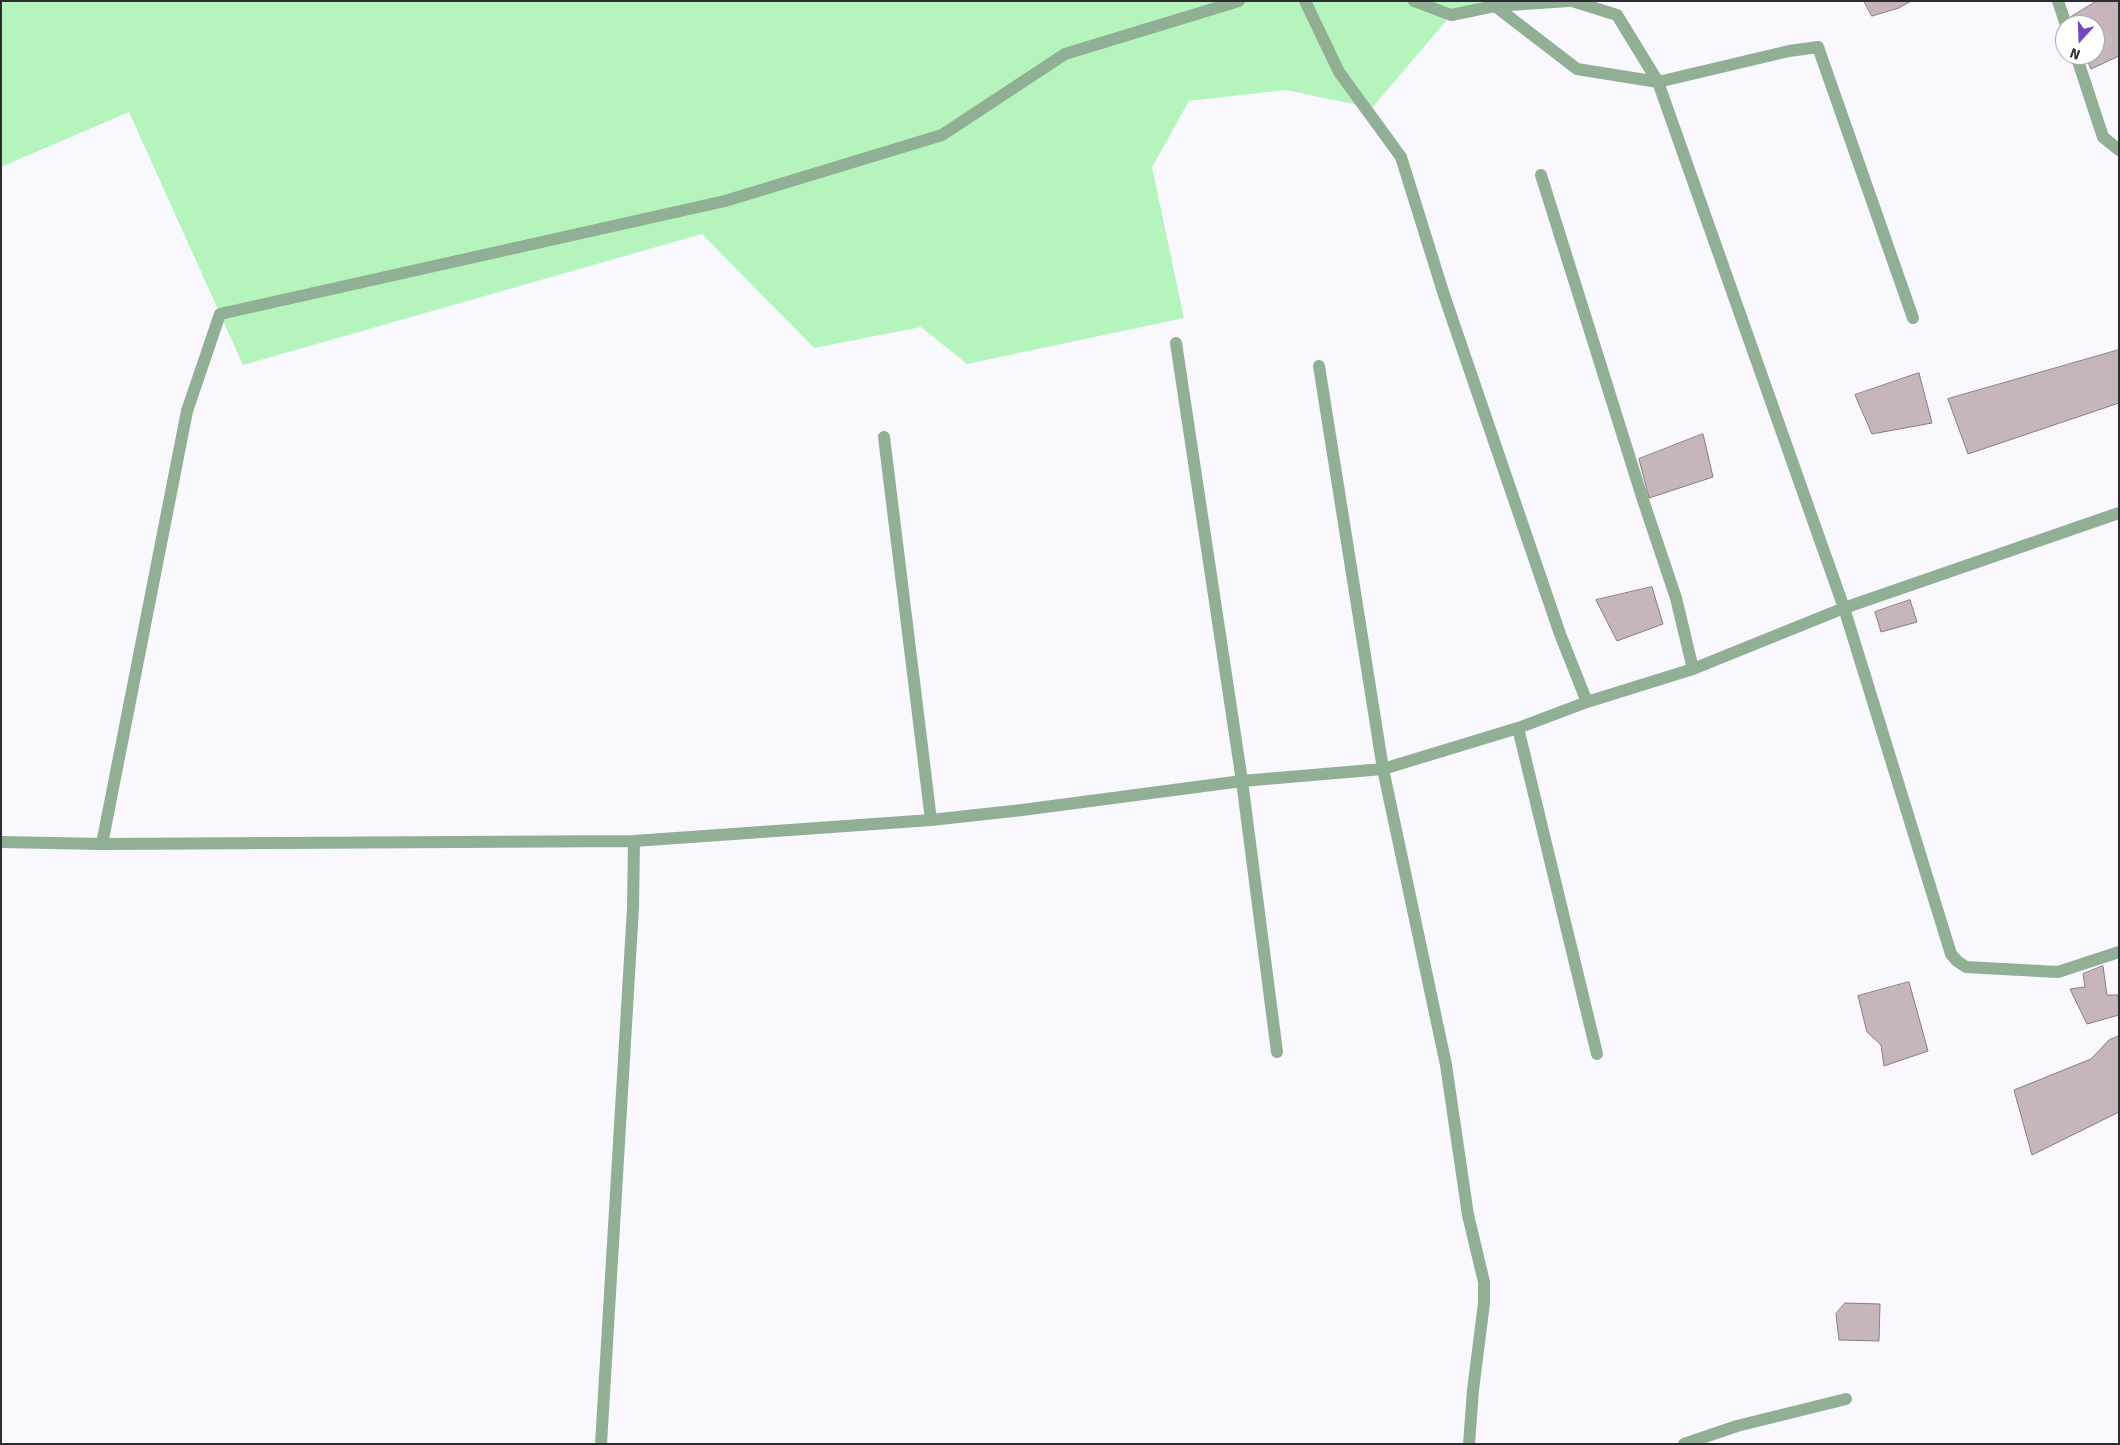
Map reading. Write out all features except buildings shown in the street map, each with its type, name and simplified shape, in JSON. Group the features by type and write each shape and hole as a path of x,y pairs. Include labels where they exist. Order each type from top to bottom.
{"street":[{"path":"102,844 187,411 220,314 725,201 942,135 1065,54 1239,1"},
{"path":"1306,1 1339,72 1401,157 1447,304 1560,634 1587,702"},
{"path":"1414,1 1451,14 1495,6 1571,1 1617,15 1658,82 1844,608 1951,954 1966,967 2058,972 2119,952"},
{"path":"2058,1 2063,15"},
{"path":"1495,6 1577,69 1658,82 1818,47 1914,318"},
{"path":"2079,65 2103,137 2119,150"},
{"path":"1541,174 1643,500 1676,598 1694,669"},
{"path":"1176,343 1242,781 1277,1052"},
{"path":"1319,366 1383,769 1446,1065 1468,1215 1484,1282 1484,1303 1473,1390 1469,1444"},
{"path":"884,437 932,820"},
{"path":"1,842 102,844 634,841 932,820 1242,781 1383,769 1518,728 1587,702 1694,669 1844,608 2119,513"},
{"path":"1518,728 1597,1054"},
{"path":"601,1444 632,918 634,841"},
{"path":"1684,1444 1737,1426 1846,1399"}],"green space":[{"path":"1,1 1569,1 1451,15 1372,108 1286,90 1189,101 1152,167 1184,318 967,364 921,327 814,348 702,234 243,365 129,112 1,167"}]}
